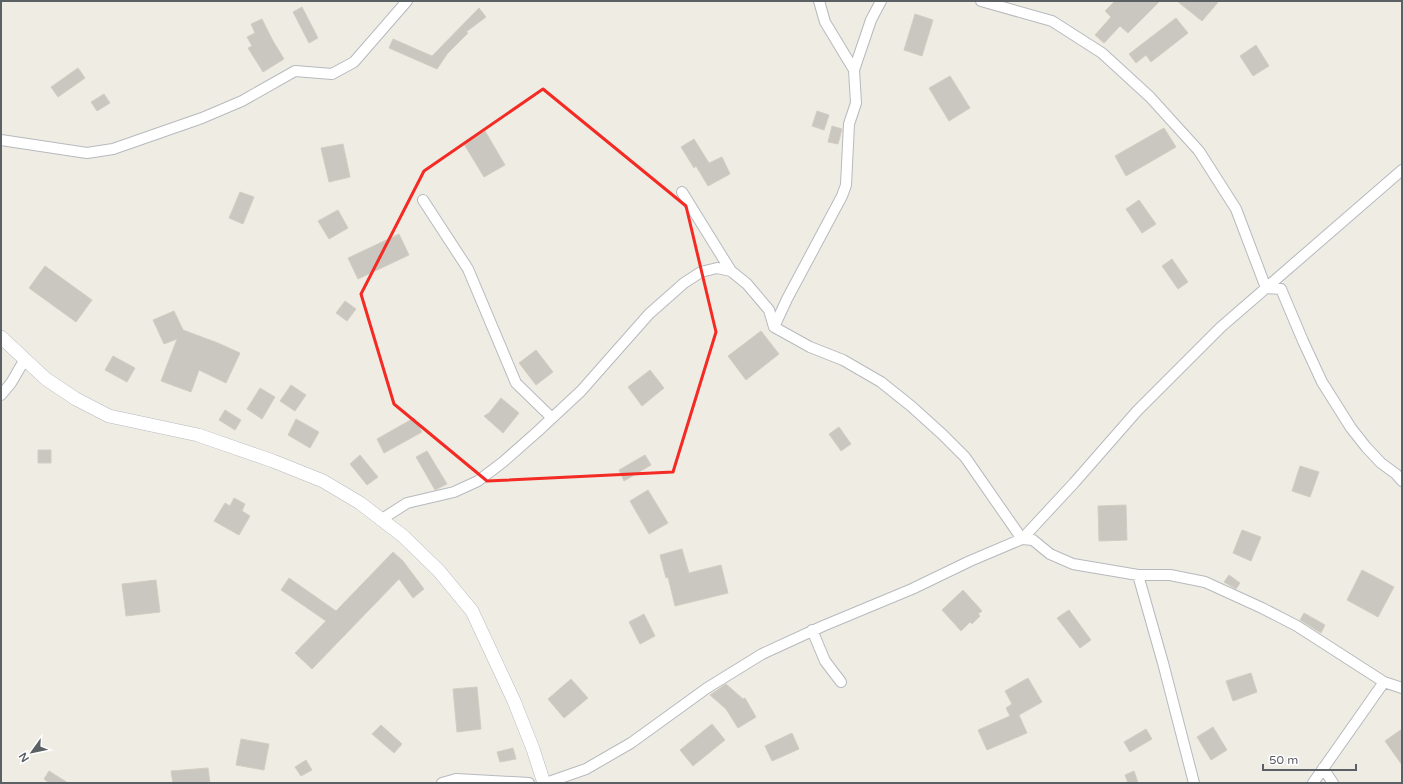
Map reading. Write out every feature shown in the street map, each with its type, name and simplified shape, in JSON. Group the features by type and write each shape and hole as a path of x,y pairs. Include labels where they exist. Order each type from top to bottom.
{"street":[{"path":"1,140 87,153 113,149 202,118 242,101 295,71 332,74 354,62 407,1"},
{"path":"819,1 825,22 854,70"},
{"path":"774,327 787,299 842,196 846,185 849,124 856,103 854,70 871,20 881,1"},
{"path":"981,1 1052,21 1102,53 1150,97 1199,151 1236,209 1266,288"},
{"path":"1,337 46,379 76,400 109,416 198,435 273,461 324,481 360,502 403,536 439,571 472,611 514,701 545,783 586,769 631,743 707,688 762,654 812,630 912,589 970,561 1022,539 1074,483 1137,411 1221,327 1402,170"},
{"path":"682,192 731,271 747,284 769,310 774,327 810,347 843,360 881,382 916,411 965,457 1022,539"},
{"path":"422,200 468,269 516,383 552,418"},
{"path":"382,520 407,503 454,492 478,481 503,462 581,391 649,314 684,283 701,272 717,268 731,271"},
{"path":"1266,288 1281,289 1302,341 1322,382 1342,415 1366,448 1402,481"},
{"path":"1,395 11,383 25,359"},
{"path":"1022,539 1034,540 1050,554 1073,564 1138,576 1170,575 1205,582 1297,626 1384,682 1402,688"},
{"path":"1138,576 1163,663 1194,783"},
{"path":"812,630 825,661 841,682"},
{"path":"1313,783 1384,682"},
{"path":"1323,768 1333,783"},
{"path":"442,783 456,779 529,783"}],"highlighted area":[{"path":"543,89 686,206 716,332 673,472 487,481 394,404 361,294 424,171"}],"building":[{"path":"1115,1 1160,1 1128,33 1120,26 1104,43 1095,35 1111,17 1105,11"},
{"path":"1177,1 1219,1 1202,21"},
{"path":"302,7 318,38 309,43 293,12"},
{"path":"479,8 486,17 466,32 468,33 447,54 437,69 389,48 393,39 432,56"},
{"path":"915,14 933,20 922,56 904,50"},
{"path":"1176,18 1188,33 1151,62 1146,55 1136,63 1129,54"},
{"path":"262,19 284,59 263,72 248,48 252,46 247,37 255,33 251,24"},
{"path":"1256,45 1269,66 1253,76 1240,56"},
{"path":"78,68 85,78 58,97 51,87"},
{"path":"950,76 970,108 949,121 929,88"},
{"path":"104,94 110,103 97,111 91,102"},
{"path":"817,111 829,115 824,130 812,126"},
{"path":"832,126 842,129 838,144 828,142"},
{"path":"1164,128 1176,147 1126,176 1115,156"},
{"path":"485,131 505,165 484,177 464,144"},
{"path":"694,139 709,163 722,157 730,174 708,186 696,166 694,168 681,147"},
{"path":"343,144 350,177 329,182 321,148"},
{"path":"240,192 254,197 243,224 229,218"},
{"path":"1139,200 1156,224 1142,233 1126,209"},
{"path":"338,210 348,228 329,239 318,221"},
{"path":"399,234 409,255 358,279 348,258"},
{"path":"1172,259 1188,282 1178,289 1162,266"},
{"path":"45,266 92,300 76,322 29,288"},
{"path":"345,301 356,309 347,321 336,313"},
{"path":"174,311 183,330 240,353 226,383 199,370 191,392 161,381 177,339 164,344 153,320"},
{"path":"761,331 779,354 746,380 728,356"},
{"path":"536,350 553,372 536,385 519,363"},
{"path":"113,356 135,368 127,382 105,370"},
{"path":"650,370 664,388 642,406 628,387"},
{"path":"291,385 306,395 295,411 280,401"},
{"path":"260,388 275,397 262,419 247,409"},
{"path":"501,398 519,413 503,433 484,416 489,413"},
{"path":"225,410 241,420 235,430 219,420"},
{"path":"414,418 422,432 384,453 377,439"},
{"path":"296,419 319,432 310,448 288,435"},
{"path":"839,427 851,444 841,451 829,434"},
{"path":"38,450 51,450 51,463 38,463"},
{"path":"427,451 447,484 435,490 416,457"},
{"path":"360,455 378,477 367,485 350,464"},
{"path":"645,455 651,465 624,481 619,470"},
{"path":"1300,466 1319,472 1310,497 1292,491"},
{"path":"648,490 668,523 649,534 630,501"},
{"path":"234,498 245,504 242,511 250,516 239,535 214,521 225,503 230,506"},
{"path":"1126,505 1127,540 1099,541 1098,506"},
{"path":"1242,530 1261,537 1251,561 1233,553"},
{"path":"682,549 689,573 721,565 728,593 675,606 668,577 666,578 660,555"},
{"path":"393,552 403,561 424,589 413,598 399,579 312,669 295,653 326,621 281,590 289,578 336,611"},
{"path":"1362,570 1394,587 1378,617 1347,600"},
{"path":"1229,575 1240,583 1236,589 1224,582"},
{"path":"156,580 160,612 126,616 122,584"},
{"path":"963,590 982,611 978,614 980,616 972,624 970,622 961,631 942,610"},
{"path":"1069,610 1091,640 1080,648 1057,618"},
{"path":"1304,613 1325,625 1321,633 1300,620"},
{"path":"644,614 655,636 640,644 629,622"},
{"path":"1251,673 1257,692 1233,701 1226,681"},
{"path":"1028,678 1042,702 1019,715 1027,733 987,750 978,730 1010,716 1006,708 1012,704 1005,691"},
{"path":"571,679 588,698 564,718 548,699"},
{"path":"726,684 743,699 745,698 756,717 738,728 726,709 710,695"},
{"path":"477,687 481,729 457,732 453,689"},
{"path":"712,724 725,740 693,766 680,750"},
{"path":"381,725 402,744 394,753 372,734"},
{"path":"1213,727 1227,750 1211,760 1197,737"},
{"path":"1146,729 1152,739 1130,752 1124,742"},
{"path":"1402,729 1402,765 1385,741"},
{"path":"792,733 799,749 772,761 765,746"},
{"path":"241,739 269,744 264,770 236,765"},
{"path":"513,748 516,759 500,762 497,752"},
{"path":"306,760 312,770 301,776 295,767"},
{"path":"208,768 210,783 173,783 171,771"},
{"path":"49,771 68,783 49,783 44,779"},
{"path":"1134,771 1138,783 1128,783 1125,775"}]}
